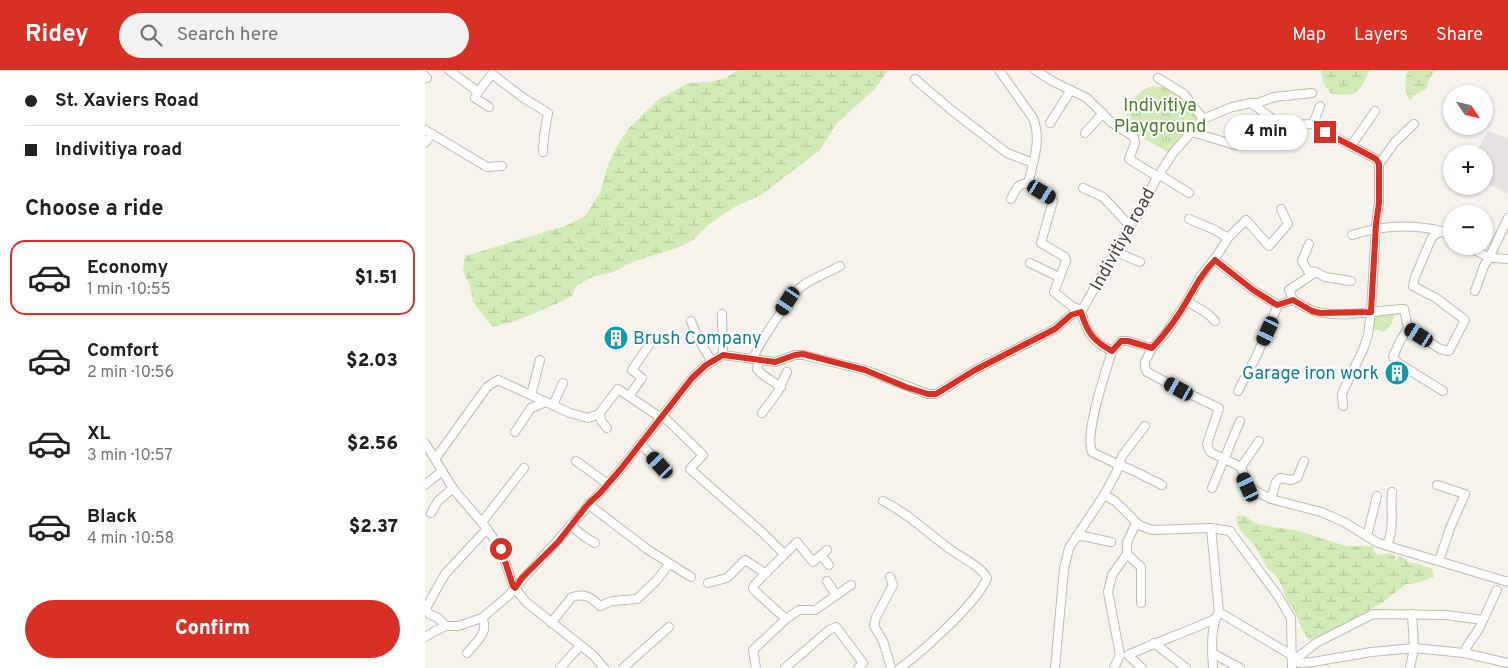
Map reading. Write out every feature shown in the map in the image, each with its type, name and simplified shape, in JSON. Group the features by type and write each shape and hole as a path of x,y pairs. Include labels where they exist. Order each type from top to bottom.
{"street":[{"path":"449,70 478,92"},
{"path":"999,70 1033,118 1036,127 1038,139 1028,184"},
{"path":"1040,71 1053,82 1087,98 1112,122 1134,137 1135,143 1129,159 1189,193"},
{"path":"489,107 475,98 492,74 548,114 543,152"},
{"path":"1158,78 1184,94 1203,119"},
{"path":"915,79 943,104 1001,149 1017,158 1033,163"},
{"path":"1050,122 1071,90"},
{"name":"Indivitiya road","path":"723,355 775,362 795,355 813,356 865,370 928,394 936,394 975,370 1055,329 1071,315 1081,311 1173,153 1203,119 1232,107 1258,103 1274,97 1312,93"},
{"path":"1251,103 1278,123 1292,125 1313,124 1376,159 1379,164 1379,203 1368,335 1342,395 1343,406"},
{"path":"1313,124 1320,106"},
{"path":"1351,146 1375,111"},
{"path":"1085,133 1103,113"},
{"path":"1379,164 1395,142 1414,124"},
{"path":"425,143 428,132 487,167 502,166"},
{"path":"1192,132 1235,145"},
{"path":"1011,199 1018,186 1023,183 1051,197 1053,201 1041,243 1065,257 1066,264 1054,292 1081,311 1086,329 1091,336 1112,351"},
{"path":"1083,188 1103,196 1130,226"},
{"path":"1281,210 1288,224 1269,246 1246,220 1228,238 1215,260 1200,277 1166,333 1152,348 1145,362 1147,372 1219,408 1207,444 1210,452 1241,467 1248,487 1271,500 1321,512 1344,522 1378,543 1508,582"},
{"path":"1475,291 1508,218"},
{"path":"1189,219 1228,238"},
{"path":"1352,235 1369,230 1414,227 1426,227 1441,231"},
{"path":"1408,328 1448,352 1465,320 1436,298 1413,286 1432,237 1441,231"},
{"path":"1309,244 1301,261 1308,271 1316,272 1325,277 1351,281"},
{"path":"1116,252 1140,262"},
{"path":"1490,256 1508,259"},
{"path":"1215,260 1253,290 1277,305 1293,300"},
{"path":"1030,263 1059,277"},
{"path":"781,387 757,369 757,360 753,354 788,301 801,287 840,266"},
{"path":"1316,272 1289,290 1293,300 1312,311 1320,313 1404,309 1408,328 1393,357 1398,363 1443,391"},
{"path":"1187,301 1208,314 1215,321"},
{"path":"1238,391 1257,355 1277,305"},
{"path":"425,637 446,626 458,626 482,618 515,588 522,578 558,542 570,525 608,484 641,444 692,378 723,355 722,314"},
{"path":"691,321 699,340 712,362"},
{"path":"1152,348 1128,341 1121,341 1112,351 1090,432 1091,448 1096,454 1162,484"},
{"path":"629,396 642,378 632,370 649,345"},
{"path":"531,395 540,360"},
{"path":"762,414 781,387 787,372"},
{"path":"435,459 487,387 498,380 549,404 588,418 599,414 618,389 661,416 703,455 690,469 762,532 784,554"},
{"path":"515,432 531,408 549,404 563,384"},
{"path":"599,414 607,428"},
{"path":"1212,488 1240,422"},
{"path":"1055,668 1064,569 1069,548 1104,496 1116,473 1122,456 1145,426"},
{"path":"1241,467 1259,441"},
{"path":"425,443 453,488 485,526 501,549 513,586 526,602 594,656 604,668"},
{"path":"641,444 668,473"},
{"path":"576,461 608,484"},
{"path":"1271,500 1276,482 1280,478 1291,480 1297,478 1304,461"},
{"path":"446,626 438,618 429,614 426,608 445,574 485,526 524,468"},
{"path":"425,485 442,471"},
{"path":"1437,485 1465,494 1450,528 1439,561"},
{"path":"431,513 438,501 453,488"},
{"path":"1387,545 1391,538 1392,529 1392,492"},
{"path":"1104,496 1115,501 1139,525 1152,530 1211,528 1230,531 1278,596 1291,618 1293,662"},
{"path":"1367,536 1377,496"},
{"path":"883,501 894,506 950,550 984,573 987,578 980,590 957,617 934,640 900,668"},
{"path":"588,504 647,549 691,577"},
{"path":"570,525 585,538 595,543"},
{"path":"1114,668 1120,655 1108,592 1112,575 1127,554 1127,543 1134,527 1139,525"},
{"path":"1211,528 1217,615 1212,653 1213,668"},
{"path":"1076,537 1083,536 1111,542"},
{"path":"786,619 756,592 753,588 755,584 797,542 813,562 824,553 829,566"},
{"path":"1127,554 1141,567 1141,603"},
{"path":"708,583 727,578 745,560 765,573"},
{"path":"551,623 571,597 576,595 586,595 593,598 600,606 612,601 637,599 656,581 669,564"},
{"path":"890,577 893,585 876,617 875,626 883,642 891,668"},
{"path":"827,581 836,595"},
{"path":"756,668 753,650 786,619 799,610 815,610 851,585"},
{"path":"1464,653 1468,643 1478,632 1497,590"},
{"path":"1293,662 1316,642 1373,614 1446,615 1483,620"},
{"path":"1410,668 1413,648 1412,614"},
{"path":"1142,668 1128,655 1183,633 1217,615"},
{"path":"1217,615 1293,662 1313,662 1371,652 1413,648 1464,653 1508,663"},
{"path":"467,653 484,632 485,623 482,618"},
{"path":"623,668 669,627"},
{"path":"785,668 829,630 836,627 863,663 858,668"},
{"path":"1154,643 1186,668"},
{"path":"560,668 580,646"},
{"path":"1212,653 1241,668"}],"shaded area":[{"path":"1493,133 1508,138 1508,194 1493,186 1493,145 1480,145 1486,135 1493,135"}],"green space":[{"path":"738,70 888,70 876,88 837,123 820,150 761,195 734,207 708,225 693,240 675,249 635,261 611,273 594,276 576,286 572,296 556,304 516,321 492,327 473,302 470,286 463,271 465,256 565,226 585,216 600,193 607,168 617,146 629,128 658,100 688,83 710,82 726,78"},
{"path":"1321,70 1372,70 1369,71 1359,89 1345,95 1330,93 1324,84"},
{"path":"1408,70 1436,70 1430,77 1426,89 1410,100 1405,85"},
{"name":"Indivitiya Playground","path":"1165,86 1180,95 1192,107 1197,118 1168,152 1130,131 1126,119 1130,106 1138,94 1149,87"},
{"path":"1394,315 1392,323 1384,332 1373,329 1373,317"},
{"path":"1237,516 1245,516 1255,523 1295,530 1346,546 1372,546 1377,555 1390,553 1395,556 1396,562 1399,556 1401,556 1409,563 1415,563 1432,569 1434,577 1417,583 1406,584 1383,602 1326,634 1309,640 1293,608 1287,601 1276,576 1267,568 1256,547 1240,530 1236,521"}],"place":[{"name":"Brush Company","path":"616,338"},
{"name":"Garage iron work","path":"1397,373"}],"route":[{"path":"501,549 515,588 522,578 558,542 588,504 620,470 692,378 706,365 723,355 775,362 803,354 865,370 906,387 928,394 936,394 975,370 1055,329 1076,312 1081,312 1086,329 1091,336 1112,351 1121,341 1128,341 1152,348 1166,333 1206,268 1215,260 1253,290 1277,305 1293,300 1312,311 1320,313 1371,312 1379,203 1379,164 1376,159 1325,132"}]}
